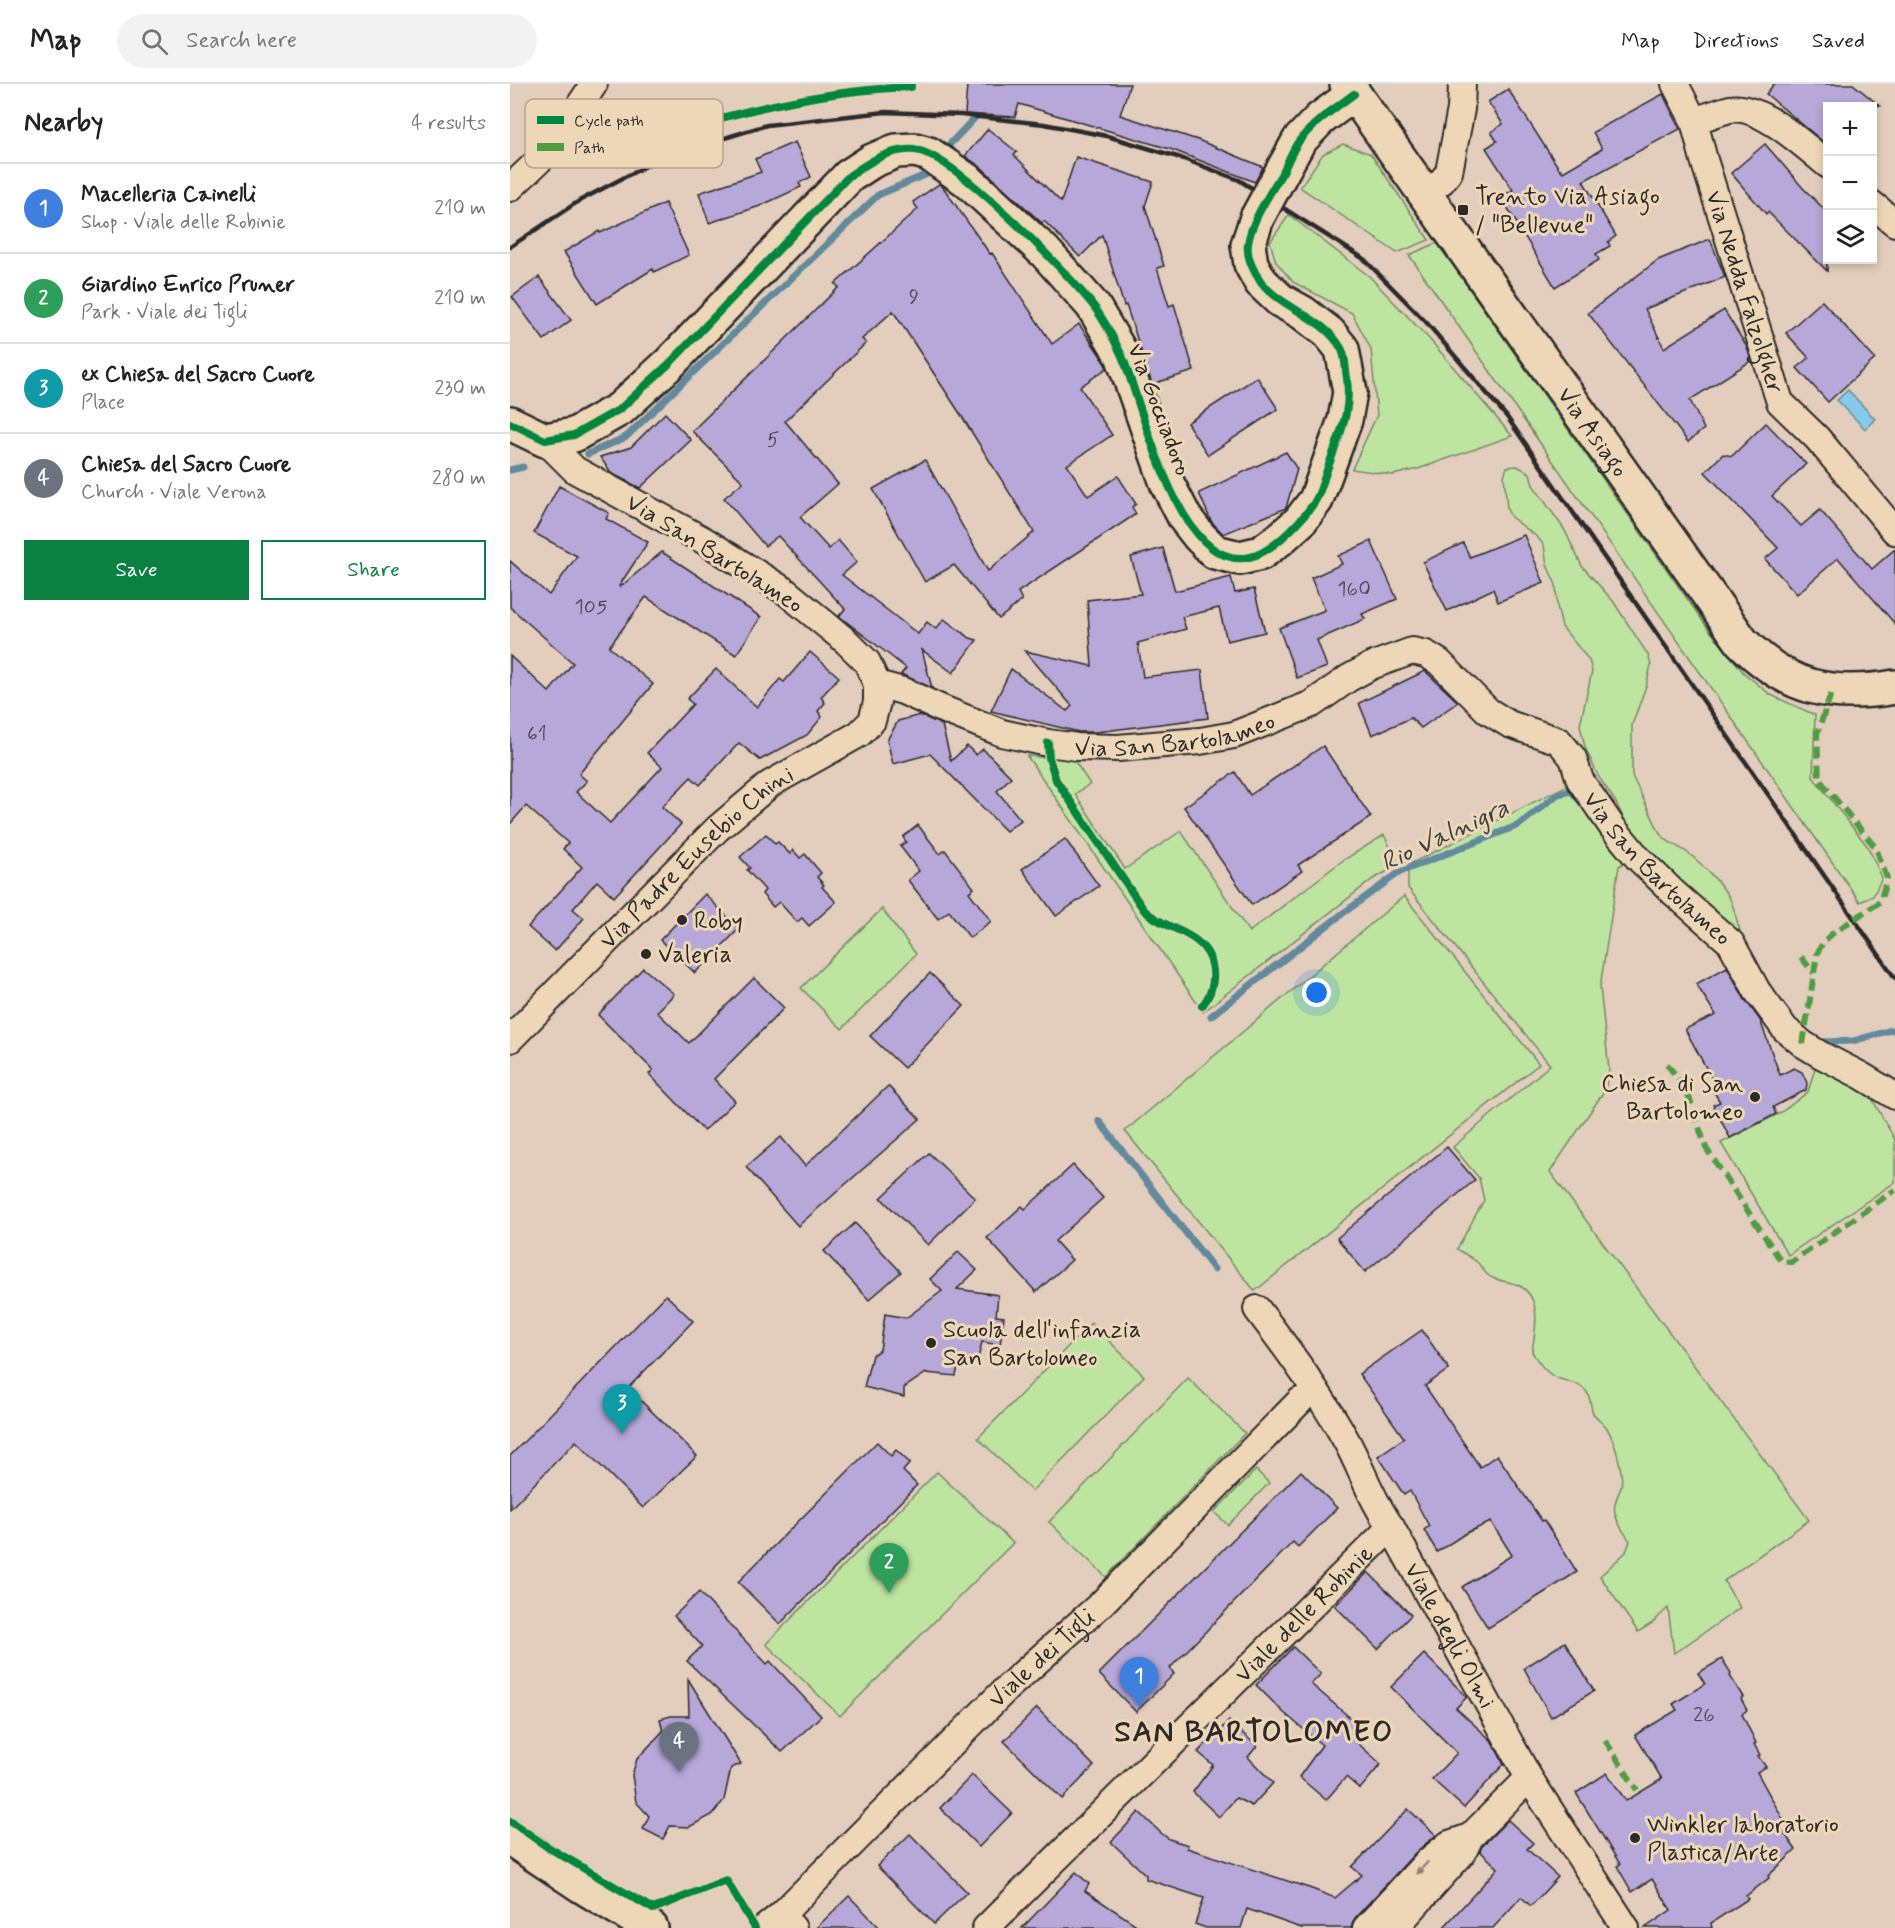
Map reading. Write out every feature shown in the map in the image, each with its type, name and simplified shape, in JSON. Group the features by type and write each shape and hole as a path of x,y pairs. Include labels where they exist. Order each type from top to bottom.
{"street":[{"path":"1425,194 1442,181 1449,172 1461,109 1462,84"},
{"name":"Via Nedda Falzolgher","path":"1675,84 1694,121 1704,160 1780,402 1817,438 1895,531"},
{"path":"584,99 593,86"},
{"name":"Via Asiago","path":"1351,89 1742,642 1784,676 1802,684 1837,692 1858,693 1895,687"},
{"name":"Via Gocciadoro","path":"545,440 574,435 621,409 670,363 849,176 872,160 896,151 915,150 929,154 975,187 1045,252 1093,306 1122,355 1167,483 1185,518 1199,536 1215,552 1240,558 1261,553 1300,521 1316,500 1345,420 1350,392 1342,349 1329,333 1303,313 1280,300 1261,282 1251,264 1248,245 1257,218 1299,141 1351,89"},
{"path":"1694,121 1731,109 1755,111 1823,162"},
{"path":"510,188 531,168"},
{"path":"1877,208 1895,223"},
{"path":"510,423 545,440"},
{"name":"Via San Bartolameo","path":"545,440 575,470 705,541 785,591 847,642 867,662 877,684 903,691 1002,732 1048,743 1077,747 1118,748 1200,741 1234,735 1312,704 1347,672 1412,651 1426,654 1438,662 1488,711 1509,724 1559,741 1573,758 1580,780 1613,828 1638,858 1731,944 1757,991 1785,1029 1821,1055 1895,1096"},
{"name":"Via Padre Eusebio Chini","path":"510,1039 619,926 740,808 770,784 859,734 872,721 877,702 877,684"},
{"name":"Viale degli Olmi","path":"1257,1309 1298,1361 1346,1440 1377,1507 1391,1527 1529,1778 1626,1928"},
{"name":"Viale dei Tigli","path":"780,1924 1007,1688 1101,1604 1300,1401"},
{"name":"Viale delle Robinie","path":"986,1928 1391,1527"},
{"path":"1395,1928 1463,1852 1470,1837 1529,1778"},
{"path":"1366,1928 1427,1862 1449,1844 1470,1837"},
{"path":"510,1838 651,1928"}],"green space":[{"path":"1343,144 1371,154 1429,240 1397,253 1300,187 1323,154"},
{"path":"1289,215 1369,276 1431,341 1512,436 1418,469 1393,475 1352,469 1377,415 1371,349 1352,313 1293,282 1276,262 1270,242"},
{"path":"1437,243 1707,627 1744,673 1771,695 1815,715 1813,777 1868,847 1882,878 1873,896 1860,902 1409,255"},
{"path":"1517,466 1530,473 1533,485 1564,529 1582,566 1613,601 1648,655 1651,665 1632,725 1632,776 1661,835 1693,857 1717,880 1730,899 1740,930 1730,929 1694,894 1685,890 1653,862 1629,829 1615,801 1598,776 1585,747 1580,725 1592,671 1589,660 1562,627 1557,606 1556,585 1547,565 1544,545 1511,517 1507,509 1504,476 1507,467"},
{"path":"1027,756 1069,759 1076,763 1090,784 1075,794 1125,869 1181,831 1249,932 1342,861 1384,835 1399,865 1373,879 1203,1012"},
{"path":"1574,782 1633,858 1619,866 1600,987 1609,1070 1605,1090 1550,1172 1809,1520 1724,1581 1740,1608 1674,1653 1668,1608 1651,1624 1638,1632 1600,1576 1626,1552 1630,1541 1615,1513 1615,1503 1622,1481 1611,1435 1593,1413 1586,1391 1576,1384 1549,1373 1532,1352 1536,1316 1532,1299 1527,1292 1517,1284 1490,1277 1477,1262 1457,1249 1484,1200 1479,1178 1453,1147 1550,1065 1408,888 1408,865"},
{"path":"1404,896 1539,1064 1255,1291 1125,1131"},
{"path":"882,909 916,954 842,1029 801,988"},
{"path":"1816,1065 1865,1086 1895,1140 1895,1182 1788,1255 1721,1143 1780,1113 1808,1092"},
{"path":"1091,1323 1144,1376 1032,1491 978,1438"},
{"path":"1188,1378 1245,1433 1106,1577 1049,1522"},
{"path":"1256,1470 1269,1483 1228,1525 1214,1512"},
{"path":"937,1472 1013,1543 840,1716 766,1644"}],"water":[{"path":"1848,390 1875,419 1865,429 1837,400"}],"building":[{"path":"967,84 1130,84 1120,115 1198,140 1263,167 1255,182 1173,150 1019,104 1015,117 965,114"},
{"path":"1774,84 1853,84 1875,102 1823,102 1823,142 1766,94"},
{"path":"1508,89 1563,172 1602,149 1593,132 1663,94 1680,129 1583,181 1616,236 1608,242 1610,246 1596,254 1599,260 1555,287 1501,197 1513,190 1486,148 1497,141 1491,132 1503,124 1488,102"},
{"path":"988,129 1017,152 1014,155 1061,202 1076,157 1153,182 1145,206 1164,266 1157,268 1169,306 1174,304 1194,371 1152,384 1102,235 1080,257 1044,221 1042,223 981,167 965,156"},
{"path":"795,142 811,177 799,183 801,187 760,206 709,223 699,193 761,172 755,159"},
{"path":"1765,144 1823,208 1823,264 1827,264 1827,271 1768,212 1766,214 1731,173"},
{"path":"939,184 990,254 992,253 1052,344 1079,324 1100,355 1107,368 1080,387 1112,435 1067,465 1088,496 1118,476 1136,504 1132,507 1136,514 1018,592 1022,600 999,619 954,565 925,582 873,489 925,460 988,571 1034,532 893,311 862,339 866,343 785,421 838,484 800,517 829,549 838,540 857,562 842,575 918,634 927,622 936,629 944,619 970,638 977,640 953,673 922,650 932,688 901,674 906,668 839,616 845,609 778,536 765,546 724,498 743,482 692,431 839,287 835,284 918,209 913,202"},
{"path":"665,203 689,255 654,272 653,269 597,304 564,252 599,231 600,233"},
{"path":"1710,239 1725,277 1645,309 1664,348 1724,310 1747,347 1751,361 1690,400 1704,429 1688,442 1588,313 1658,260"},
{"path":"539,277 571,320 544,340 512,297"},
{"path":"1822,301 1875,359 1828,402 1797,368 1809,358 1786,333"},
{"path":"1257,377 1278,409 1208,455 1187,423"},
{"path":"665,413 691,440 640,488 611,473 600,457 631,447"},
{"path":"1766,423 1806,464 1772,496 1801,526 1820,510 1872,569 1895,549 1895,624 1838,558 1797,594 1765,559 1778,548 1705,472 1723,454 1732,456"},
{"path":"1286,452 1297,469 1286,508 1223,534 1211,521 1199,493"},
{"path":"559,486 609,513 606,519 648,542 620,587 662,552 761,617 736,655 646,597 609,647 653,684 579,774 587,781 576,792 610,823 662,767 647,753 693,704 687,699 716,669 757,707 780,679 784,682 810,652 839,677 821,697 825,703 818,711 822,717 807,735 760,760 739,743 700,785 691,777 662,807 681,824 614,897 597,881 573,909 584,918 555,951 528,927 582,867 563,849 568,843 526,806 510,824 510,656 549,692 573,663 510,607 510,561 549,595 577,556 534,533"},
{"path":"1524,535 1544,583 1498,602 1493,589 1447,611 1423,562 1463,543 1470,557"},
{"path":"1371,541 1397,599 1362,614 1365,619 1317,640 1327,667 1297,678 1279,628 1325,610 1311,578 1342,564 1338,556"},
{"path":"1163,548 1175,591 1231,577 1235,593 1254,589 1265,632 1227,641 1219,608 1182,617 1186,629 1138,643 1143,677 1202,670 1208,718 1096,732 1079,732 991,711 1011,669 1067,711 1072,706 1025,651 1092,666 1087,600 1141,594 1131,557"},
{"path":"1425,671 1458,702 1421,728 1411,718 1372,735 1359,703"},
{"path":"920,715 942,725 951,761 967,746 976,755 983,749 1011,777 997,791 1021,820 1006,831 930,754 893,764 887,740 898,721"},
{"path":"1323,746 1371,817 1298,865 1302,871 1252,905 1184,807 1235,772 1250,795"},
{"path":"918,825 940,854 945,850 974,888 969,892 991,921 970,938 949,911 938,919 908,880 919,871 900,846 906,842 903,837"},
{"path":"766,834 775,844 778,842 790,854 793,850 800,858 805,854 821,873 817,877 824,885 822,887 836,902 809,926 802,918 797,922 779,902 773,907 762,894 765,890 747,870 750,868 740,857"},
{"path":"1065,839 1099,886 1056,916 1022,869"},
{"path":"705,894 739,929 695,973 660,940"},
{"path":"1727,967 1744,998 1760,1020 1780,1075 1794,1068 1802,1072 1807,1083 1806,1090 1773,1107 1776,1114 1730,1138 1713,1105 1720,1102 1714,1092 1718,1090 1685,1029 1716,1015 1696,984"},
{"path":"643,968 674,994 657,1012 689,1043 754,978 784,1008 714,1079 735,1101 704,1131 649,1074 653,1070 598,1015"},
{"path":"930,973 964,1006 904,1068 870,1036"},
{"path":"888,1086 920,1119 798,1226 746,1167 781,1137 805,1166"},
{"path":"1447,1147 1475,1180 1365,1272 1337,1238"},
{"path":"929,1153 975,1198 928,1245 881,1198"},
{"path":"1073,1165 1103,1198 1055,1241 1072,1260 1036,1292 987,1238 1022,1206 1025,1209"},
{"path":"855,1223 901,1272 869,1300 824,1251"},
{"name":"Scuola dell'infanzia San Bartolomeo","path":"958,1252 977,1270 957,1289 998,1295 996,1316 1004,1317 1000,1345 982,1342 978,1359 960,1358 956,1376 926,1373 904,1388 904,1397 864,1387 872,1355 880,1350 885,1314 906,1318 942,1291 930,1279"},
{"path":"666,1295 693,1321 628,1388 697,1456 643,1508 576,1441 510,1509 510,1456"},
{"path":"1422,1330 1449,1369 1425,1386 1480,1467 1497,1455 1542,1521 1544,1520 1577,1572 1488,1628 1462,1587 1512,1555 1491,1522 1466,1533 1437,1552 1424,1530 1429,1526 1410,1491 1404,1495 1378,1456 1404,1438 1359,1374"},
{"path":"877,1442 891,1456 896,1450 910,1463 903,1471 917,1485 780,1624 738,1582"},
{"path":"1301,1471 1337,1508 1298,1547 1293,1542 1170,1668 1174,1674 1136,1712 1099,1674"},
{"path":"1368,1572 1411,1615 1378,1649 1335,1606"},
{"path":"699,1592 767,1664 770,1661 821,1716 782,1752 687,1661 702,1646 674,1616"},
{"path":"1565,1642 1594,1691 1551,1717 1524,1668"},
{"path":"1293,1647 1321,1674 1311,1684 1362,1728 1353,1739 1381,1764 1360,1789 1346,1777 1326,1800 1299,1777 1322,1745 1283,1712 1256,1685"},
{"path":"1424,1654 1467,1697 1456,1708 1491,1740 1504,1764 1464,1808 1432,1779 1457,1753 1391,1687"},
{"path":"1722,1659 1743,1697 1741,1699 1747,1710 1742,1714 1756,1743 1754,1744 1760,1755 1758,1756 1766,1767 1757,1772 1785,1823 1780,1827 1796,1850 1768,1876 1769,1878 1746,1896 1748,1899 1711,1923 1712,1928 1645,1928 1671,1910 1652,1879 1632,1892 1617,1866 1620,1864 1576,1793 1607,1773 1626,1801 1662,1779 1635,1735 1677,1710 1673,1704 1705,1684 1698,1673"},
{"path":"688,1679 741,1764 731,1768 724,1800 712,1815 689,1827 670,1826 663,1839 643,1829 649,1816 636,1802 632,1775 637,1759 663,1731 660,1719 671,1716 689,1716"},
{"path":"1037,1708 1094,1766 1062,1799 1004,1741"},
{"path":"1229,1721 1257,1746 1248,1757 1273,1783 1252,1806 1236,1798 1219,1817 1193,1792 1213,1765 1198,1752"},
{"path":"972,1775 1012,1813 979,1847 940,1808"},
{"path":"1408,1809 1436,1835 1416,1852 1355,1918 1351,1928 1301,1928 1247,1909 1241,1928 1206,1928 1195,1924 1204,1898 1146,1879 1146,1875 1111,1842 1139,1812 1169,1839 1188,1845 1187,1848 1335,1898 1362,1875 1352,1867"},
{"path":"1508,1820 1533,1843 1527,1849 1558,1877 1531,1906 1521,1897 1493,1928 1443,1928 1498,1868 1480,1851 1482,1846"},
{"path":"910,1834 967,1892 934,1924 877,1866"},
{"path":"1076,1872 1089,1884 1085,1891 1141,1928 1022,1928"},
{"path":"849,1896 880,1928 816,1928"}],"waterway":[{"path":"949,145 983,109"},
{"path":"588,454 626,437 878,195 925,175"},
{"path":"510,470 523,467"},
{"name":"Rio Valnigra","path":"1211,1016 1400,872 1519,825 1558,794 1571,791 1581,802"},
{"name":"Rio Valnigra","path":"1821,1042 1853,1041 1895,1029"},
{"name":"Rio Valnigra","path":"1099,1121 1214,1269"}],"railway":[{"path":"723,139 767,125 885,112 961,115 1044,124 1107,136 1181,158 1239,180 1364,259 1426,322 1507,417 1895,978"},
{"path":"510,247 579,201 642,168"}],"marked path":[{"path":"1803,1044 1817,954 1823,942 1880,902 1887,878 1876,848 1819,779 1817,734 1832,691"},
{"path":"1801,957 1814,973"},
{"path":"1667,1064 1687,1091 1706,1148 1781,1261 1792,1262 1895,1190"},
{"path":"1605,1740 1637,1790"}],"cycle path":[{"path":"723,118 796,100 911,87 911,84"},
{"path":"510,423 545,440 574,435 620,409 670,363 849,176 888,154 915,150 933,156 981,192 1034,242 1092,304 1122,356 1169,487 1187,520 1208,545 1233,558 1261,553 1290,531 1316,499 1341,433 1348,398 1348,385 1341,348 1324,328 1281,300 1262,283 1251,264 1248,244 1253,225 1299,141 1318,121 1354,94"},
{"path":"1048,743 1049,758 1056,780 1144,910 1194,939 1207,953 1211,962 1213,980 1202,1006"},
{"path":"510,1821 546,1846 653,1909 726,1880 755,1928"}],"place":[{"name":"Trento Via Asiago / \"Bellevue\"","path":"1463,210"},
{"name":"Roby","path":"682,920"},
{"name":"Valeria","path":"646,954"},
{"name":"Chiesa di San Bartolomeo","path":"1755,1097"},
{"name":"Scuola dell'infanzia San Bartolomeo","path":"931,1343"},
{"name":"ex Chiesa del Sacro Cuore","path":"622,1434"},
{"name":"Giardino Enrico Pruner","path":"889,1593"},
{"name":"Macelleria Cainelli","path":"1139,1707"},
{"name":"Chiesa del Sacro Cuore","path":"679,1772"},
{"name":"Winkler laboratorio Plastica/Arte","path":"1635,1838"}],"district":[{"name":"SAN BARTOLOMEO","path":"1254,1731"}]}
